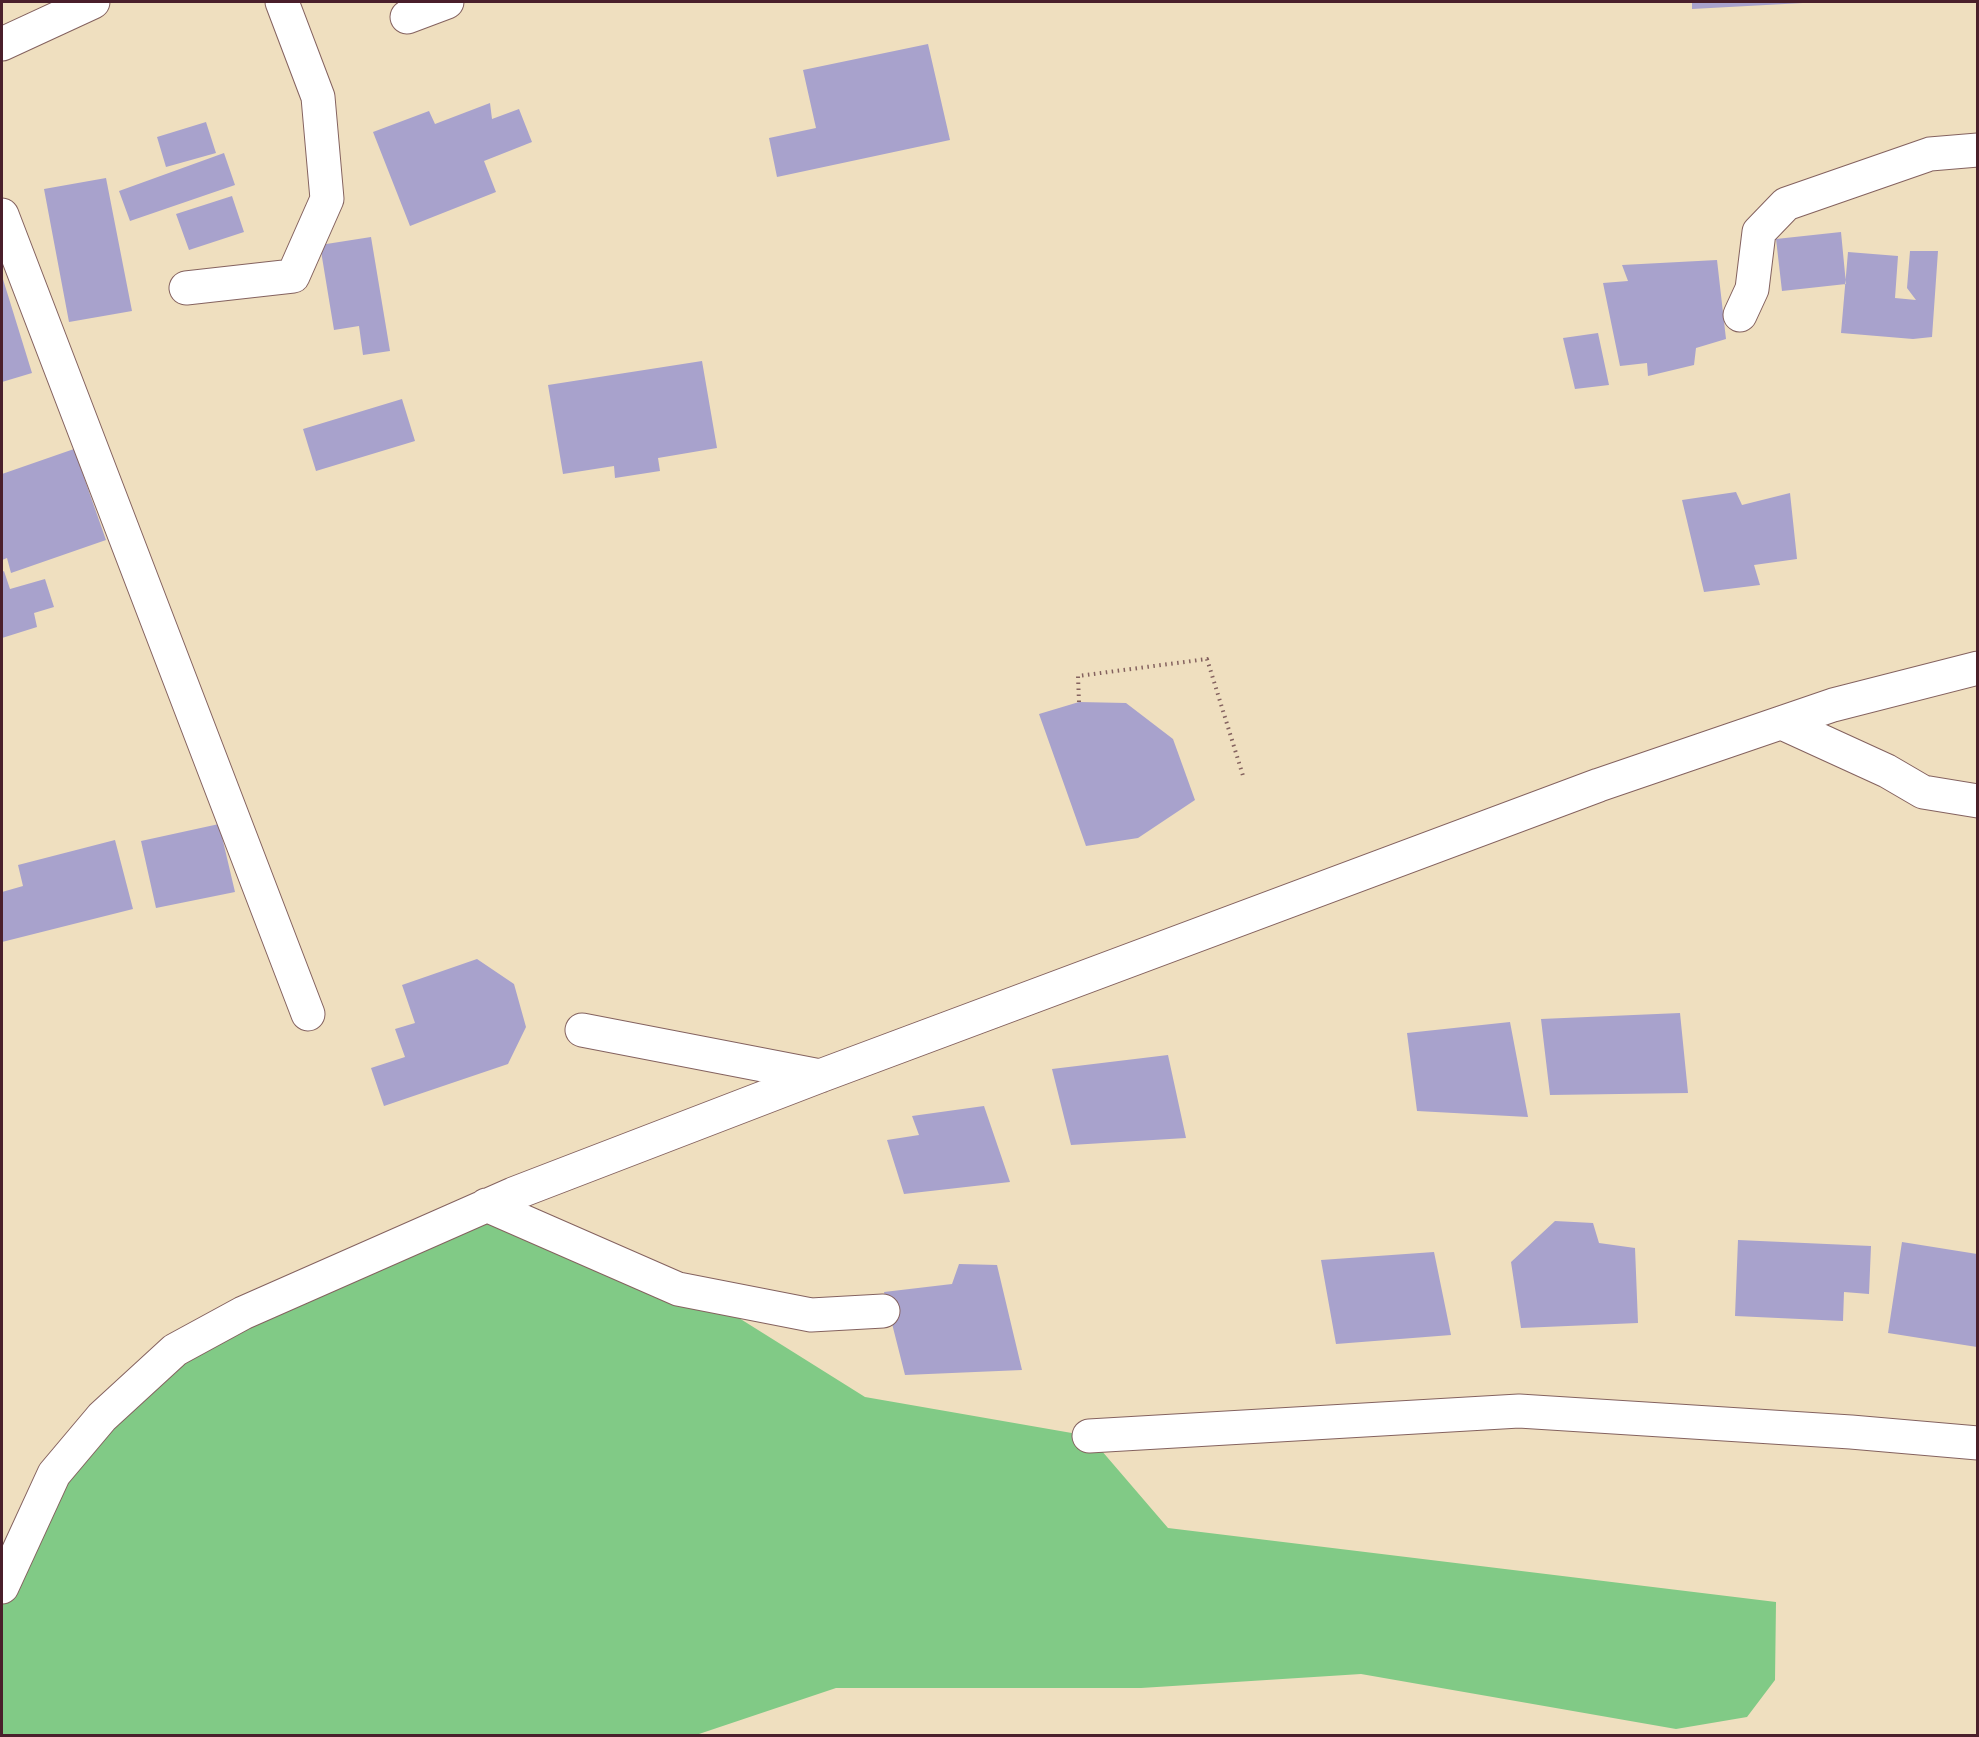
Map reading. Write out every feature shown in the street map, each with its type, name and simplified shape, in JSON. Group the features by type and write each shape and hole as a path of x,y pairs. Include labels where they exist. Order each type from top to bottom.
{"street":[{"path":"2,44 93,2"},
{"path":"186,288 293,276 327,199 318,97 282,2"},
{"path":"407,17 447,2"},
{"path":"1740,315 1752,289 1759,232 1786,204 1930,154 1977,150"},
{"path":"2,215 308,1014"},
{"path":"2,1587 54,1474 102,1417 175,1350 243,1313 486,1205 820,1076 1599,785 1833,705 1977,668"},
{"path":"1782,723 1887,771 1923,792 1977,801"},
{"path":"582,1030 820,1076"},
{"path":"486,1205 678,1289 811,1315 883,1311"},
{"path":"1089,1436 1518,1411 1977,1443"}],"path":[{"path":"1079,702 1078,676 1207,659 1244,779"}],"green space":[{"path":"477,1194 699,1293 865,1397 1089,1436 1168,1528 1776,1602 1775,1680 1747,1717 1676,1729 1361,1674 1141,1688 836,1688 693,1736 2,1736 2,1562 95,1406"}],"building":[{"path":"1692,2 1803,2 1803,3 1692,9"},
{"path":"928,44 950,140 777,177 769,138 816,128 803,70"},
{"path":"490,103 492,119 519,109 532,142 484,161 496,192 410,226 373,132 429,111 435,124"},
{"path":"206,122 216,153 166,167 157,137"},
{"path":"224,153 235,185 130,221 119,191"},
{"path":"106,178 132,311 69,322 44,189"},
{"path":"232,196 244,232 189,250 176,214"},
{"path":"1841,232 1846,284 1782,291 1776,239"},
{"path":"371,237 390,351 363,355 359,326 334,330 320,245"},
{"path":"1910,251 1938,251 1932,337 1913,339 1841,333 1848,252 1898,256 1895,298 1916,300 1907,288"},
{"path":"1717,260 1726,339 1696,348 1694,365 1648,376 1647,363 1620,366 1603,283 1628,281 1622,265"},
{"path":"2,276 32,373 2,382"},
{"path":"1598,333 1609,385 1575,389 1563,338"},
{"path":"702,361 717,448 658,458 660,471 615,478 614,466 563,474 548,385"},
{"path":"402,399 415,441 316,471 303,429"},
{"path":"74,449 106,540 11,573 7,558 2,560 2,474"},
{"path":"1736,492 1742,505 1790,493 1797,559 1754,565 1760,585 1704,592 1682,500"},
{"path":"4,571 10,589 45,579 54,607 34,613 37,627 2,638 2,572"},
{"path":"1079,702 1126,703 1173,739 1195,800 1138,838 1086,846 1039,714"},
{"path":"219,824 235,892 156,908 141,841"},
{"path":"115,840 133,909 2,942 2,892 23,886 18,865"},
{"path":"477,959 514,984 526,1027 508,1064 384,1106 371,1068 405,1057 395,1029 415,1023 402,985"},
{"path":"1680,1013 1688,1093 1550,1095 1541,1019"},
{"path":"1510,1022 1528,1117 1417,1111 1407,1033"},
{"path":"1168,1055 1186,1138 1071,1145 1052,1069"},
{"path":"984,1106 1010,1182 904,1194 887,1140 919,1135 912,1116"},
{"path":"1555,1221 1593,1223 1599,1243 1635,1248 1638,1323 1521,1328 1511,1262"},
{"path":"1738,1240 1871,1246 1869,1294 1844,1292 1843,1321 1735,1316"},
{"path":"1902,1242 1977,1254 1977,1347 1888,1333"},
{"path":"1434,1252 1451,1335 1336,1344 1321,1260"},
{"path":"959,1264 997,1265 1022,1370 905,1375 884,1292 952,1284"}]}
